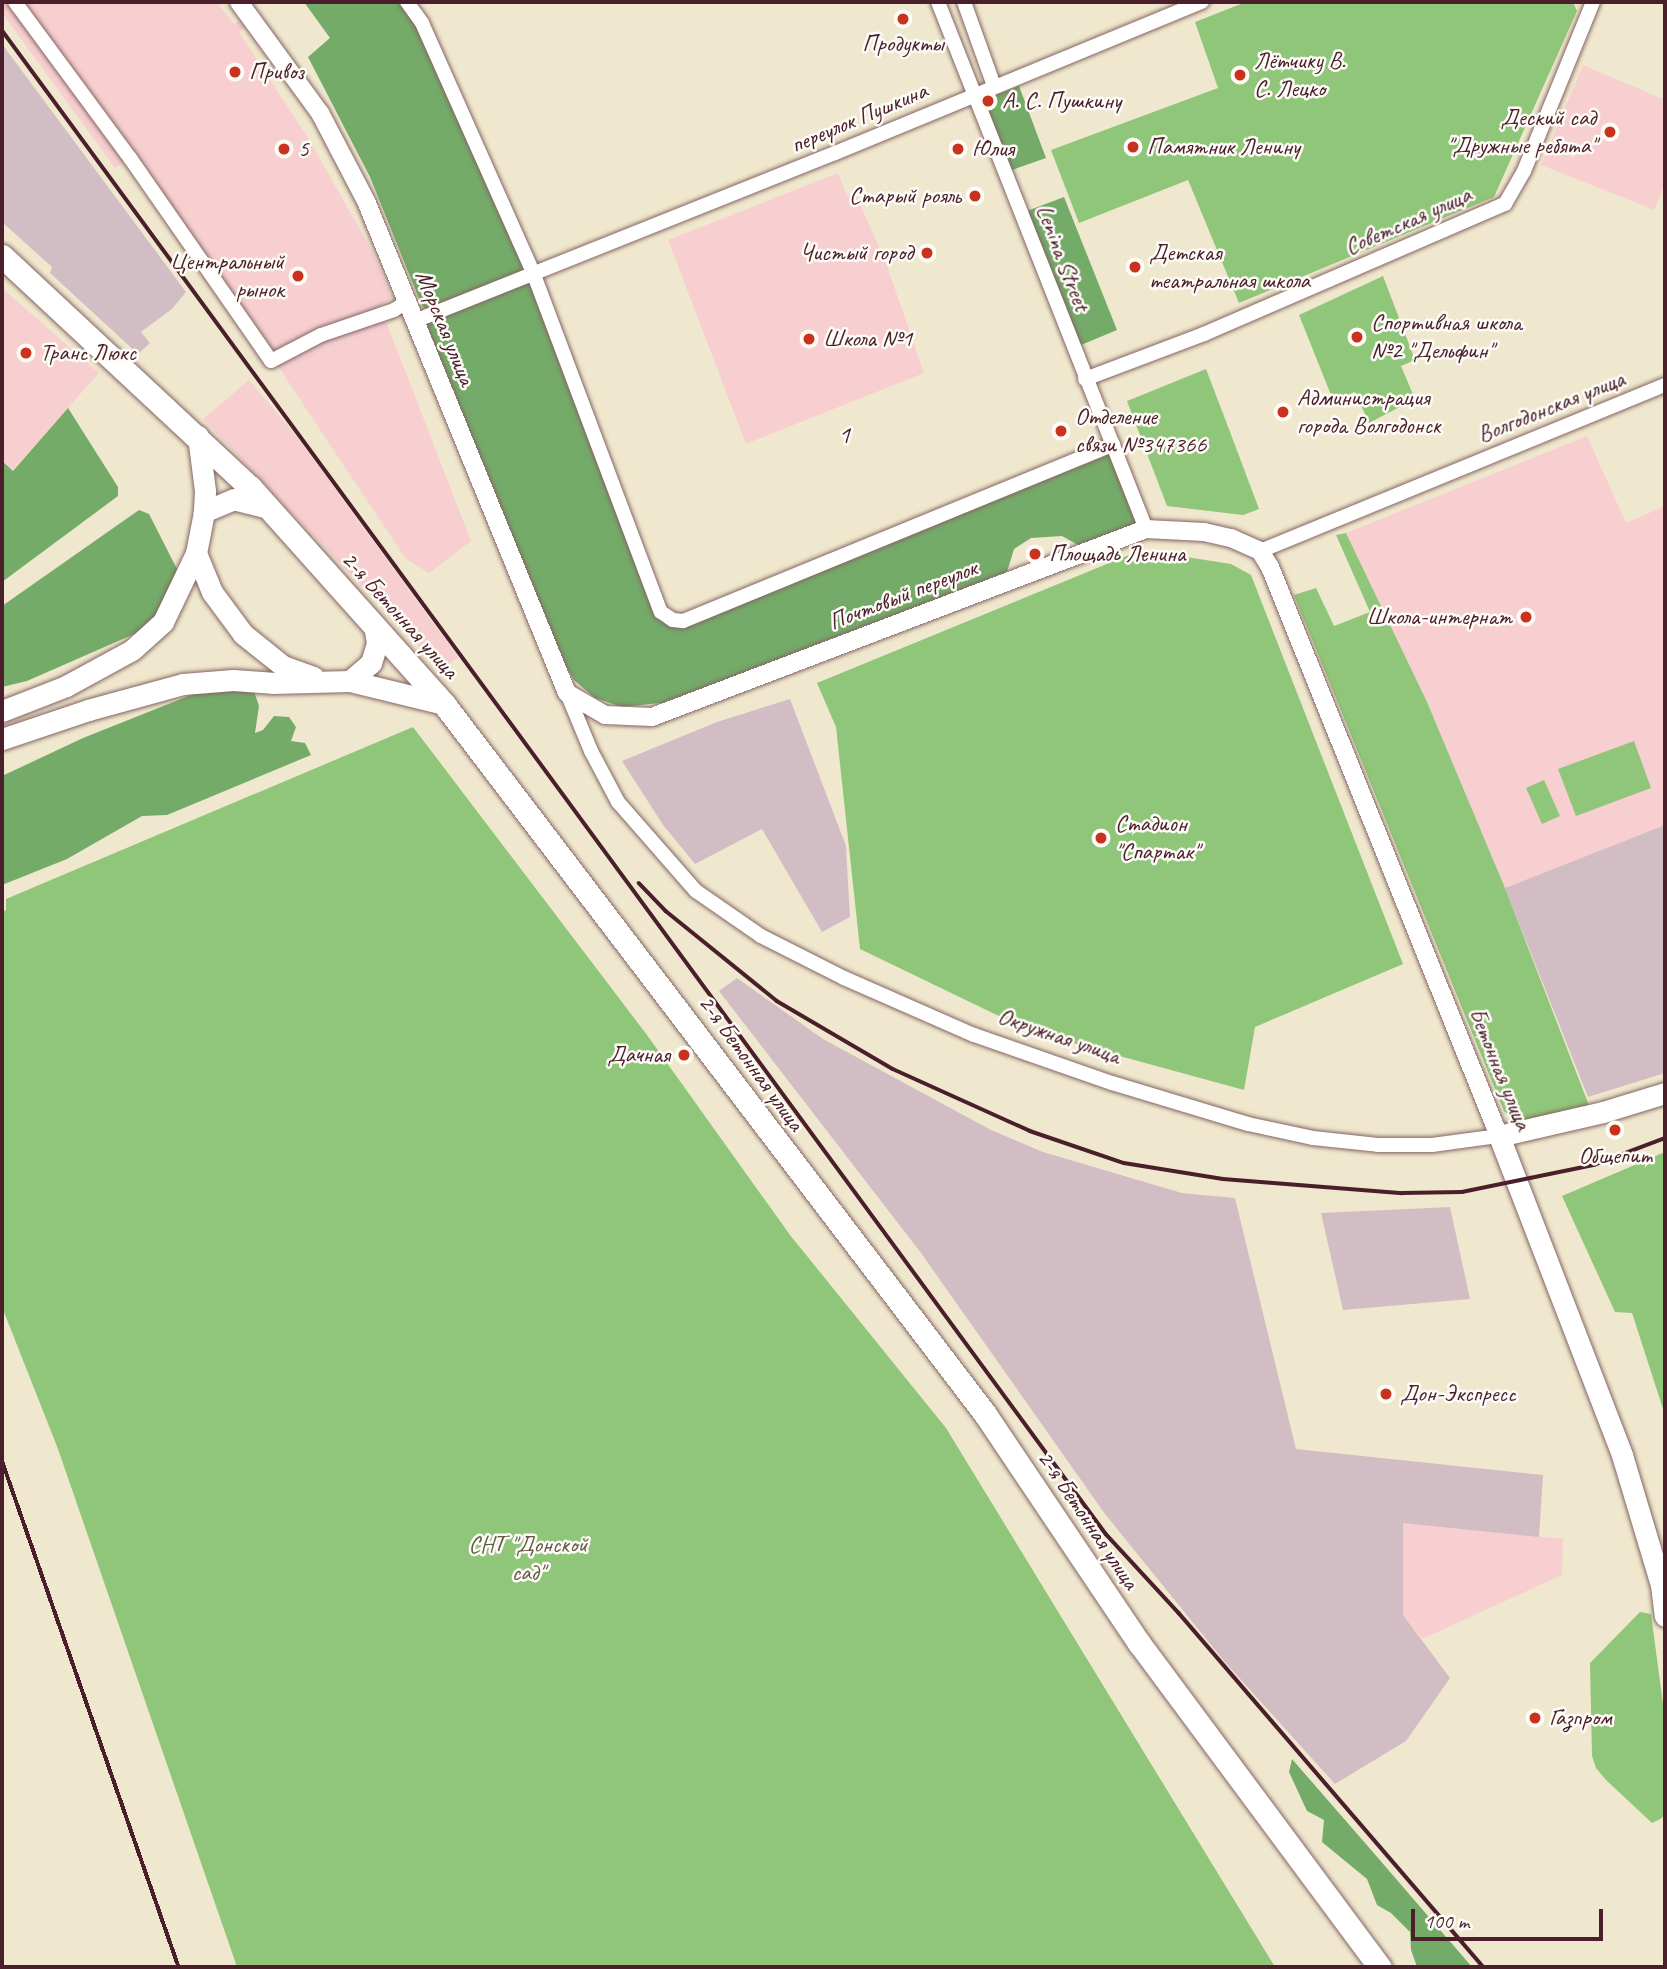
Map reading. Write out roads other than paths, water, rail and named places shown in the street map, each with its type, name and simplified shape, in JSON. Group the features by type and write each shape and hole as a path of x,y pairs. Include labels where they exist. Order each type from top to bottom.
{"main road":[{"name":"2-я Бетонная улица","path":"2,256 198,436 269,508 444,704 985,1414 1139,1643 1380,1967"},
{"path":"2,711 66,686 132,650 163,622 196,553 204,512 205,491 198,436"},
{"path":"204,512 234,499 269,508"},
{"path":"196,553 212,592 243,634 283,666 326,681"},
{"path":"350,681 371,663 377,643 374,624"},
{"path":"2,739 88,710 183,684 233,680 272,683 350,681 444,704"},
{"name":"Окружная улица","path":"1499,1136 1603,1112 1665,1093"},
{"name":"Бетонная улица","path":"1499,1136 1622,1455 1661,1585 1665,1616"}],"street":[{"path":"15,2 130,158 271,361 321,335 394,310 408,302"},
{"name":"Морская улица","path":"239,2 320,113 366,201 567,693"},
{"path":"407,2 422,23 534,275 661,612 673,620 684,621 1113,445"},
{"name":"Lenina Street","path":"938,2 1146,529"},
{"path":"964,2 994,86"},
{"name":"переулок Пушкина","path":"415,321 1202,2"},
{"name":"Советская улица","path":"1085,379 1204,334 1505,204 1524,170 1592,2"},
{"name":"Волгодонская улица","path":"1260,551 1665,386"},
{"name":"Почтовый переулок","path":"567,693 605,715 652,717 1146,529 1204,532 1231,538 1260,551"},
{"name":"Бетонная улица","path":"1260,551 1270,567 1499,1136"},
{"name":"Окружная улица","path":"567,693 591,751 618,802 696,891 761,936 844,978 974,1035 1112,1083 1248,1124 1313,1138 1378,1144 1432,1145 1499,1136"}],"railway":[{"path":"2,30 1106,1534 1179,1613 1483,1967"},
{"path":"639,883 666,911 777,1001 893,1069 1030,1131 1124,1163 1223,1179 1402,1193 1462,1192 1594,1165 1665,1138"},
{"path":"2,1460 179,1967"}],"place":[{"name":"Продукты","path":"903,19"},
{"name":"Привоз","path":"235,72"},
{"name":"Лётчику В. С. Лецко","path":"1240,75"},
{"name":"А. С. Пушкину","path":"988,101"},
{"name":"Деский сад \"Дружные ребята\"","path":"1610,132"},
{"name":"Памятник Ленину","path":"1133,147"},
{"name":"5","path":"284,149"},
{"name":"Юлия","path":"958,149"},
{"name":"Старый рояль","path":"975,196"},
{"name":"Чистый город","path":"927,253"},
{"name":"Детская театральная школа","path":"1135,267"},
{"name":"Центральный рынок","path":"298,276"},
{"name":"Спортивная школа №2 \"Дельфин\"","path":"1357,337"},
{"name":"Школа №1","path":"809,339"},
{"name":"Транс Люкс","path":"26,353"},
{"name":"Администрация города Волгодонск","path":"1283,412"},
{"name":"Отделение связи №347366","path":"1061,431"},
{"name":"Площадь Ленина","path":"1035,554"},
{"name":"Школа-интернат","path":"1526,617"},
{"name":"Стадион \"Спартак\"","path":"1101,838"},
{"name":"Дачная","path":"684,1055"},
{"name":"Общепит","path":"1615,1130"},
{"name":"Дон-Экспресс","path":"1386,1394"},
{"name":"Газпром","path":"1535,1718"}],"district":[{"name":"1","path":"845,435"}],"park label":[{"name":"СНТ \"Донской сад\"","path":"528,1559"}]}
